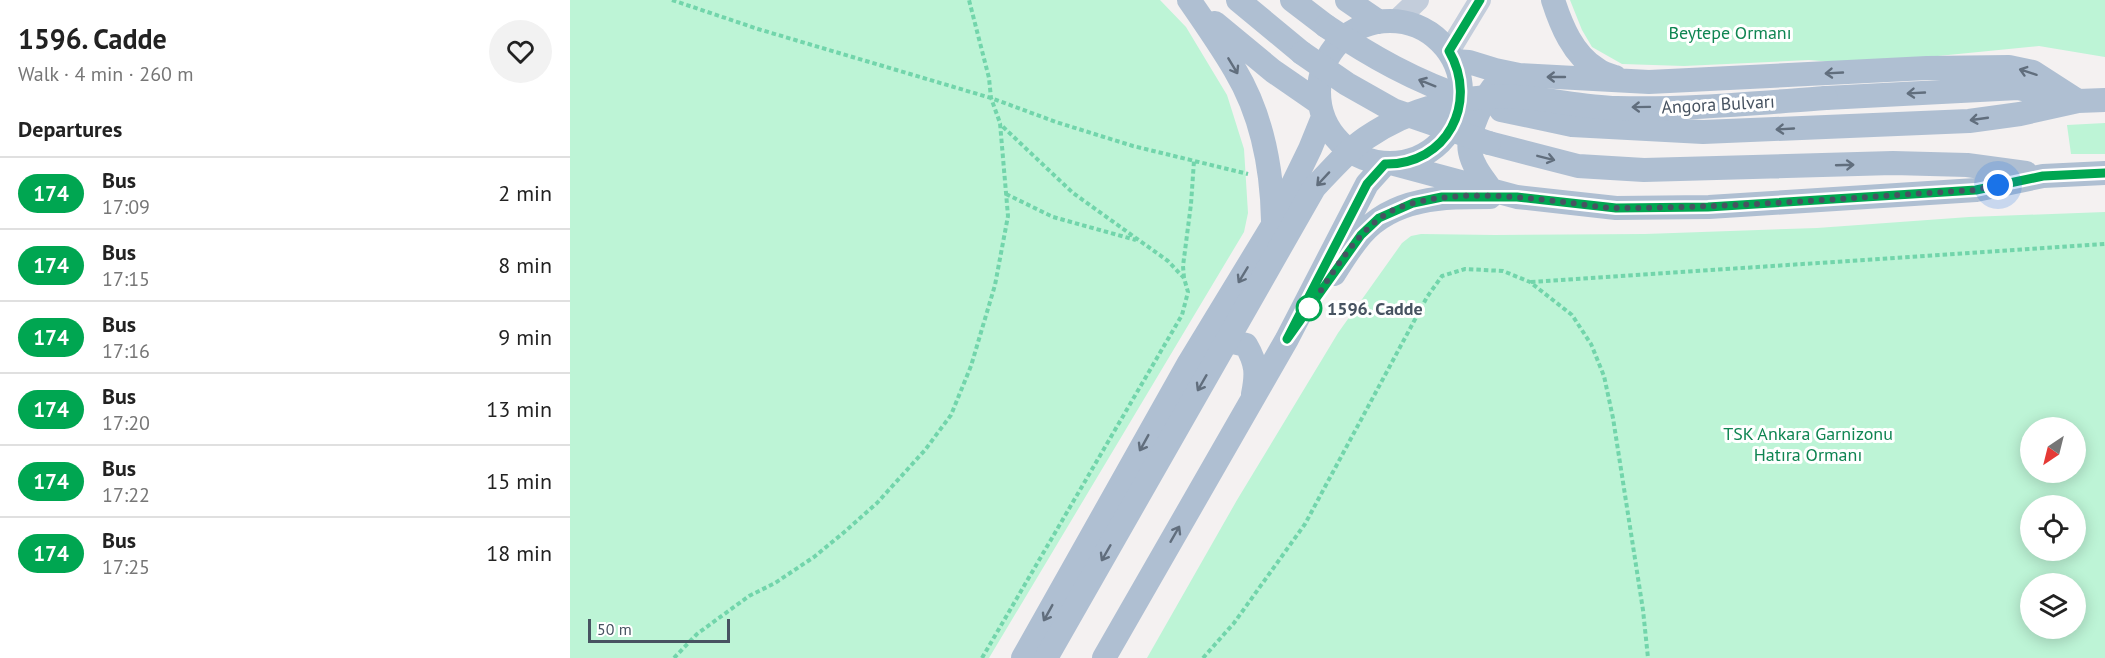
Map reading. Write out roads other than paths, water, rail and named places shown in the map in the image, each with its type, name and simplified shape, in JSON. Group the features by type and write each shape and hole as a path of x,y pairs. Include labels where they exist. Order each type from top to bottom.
{"main road":[{"path":"1191,0 1223,31 1321,109 1332,134 1345,148 1362,158 1517,197"},
{"path":"1191,0 1230,61 1255,111 1271,178 1273,225"},
{"path":"1238,0 1302,53 1347,84 1393,111 1489,143 1578,166 1644,170 1893,163 1967,165 2043,176"},
{"name":"Angora Bulvarı","path":"1292,0 1377,60 1407,76 1501,110 1572,125 1703,132 1969,121 2020,114 2078,101 2105,100"},
{"path":"1104,658 1287,339 1367,184 1390,164 1414,160 1431,151 1446,137 1456,120 1461,101 1461,81 1451,56 1438,40 1412,24 1388,21 1347,0"},
{"path":"1023,658 1189,363 1273,225 1310,149 1321,109 1322,71 1330,53 1342,38 1359,28 1388,21 1418,0"},
{"path":"1451,56 1480,0"},
{"path":"1553,0 1569,39 1581,56 1596,69 1620,79"},
{"name":"Angora Bulvarı","path":"1451,56 1519,75 1649,82 1928,68 2009,67 2033,72 2078,101"},
{"path":"1491,189 1476,168 1469,151 1474,126 1479,110 1491,90 1499,81 1519,75"},
{"name":"Angora Bulvarı","path":"1046,658 1314,188 1365,139 1392,123 1446,103 1470,99 1516,97 1616,108 1695,106 2018,88 2078,101"},
{"path":"1287,339 1361,235 1379,218 1413,203 1442,197 1517,197 1616,208 1708,207 1976,190 2043,176 2105,173"},
{"path":"1189,363 1229,341 1246,345 1253,357 1257,375 1252,399"}],"place":[{"name":"1596. Cadde","path":"1309,308"}],"park label":[{"name":"Beytepe Ormanı","path":"1730,32"},
{"name":"TSK Ankara Garnizonu Hatıra Ormanı","path":"1808,443"}]}
